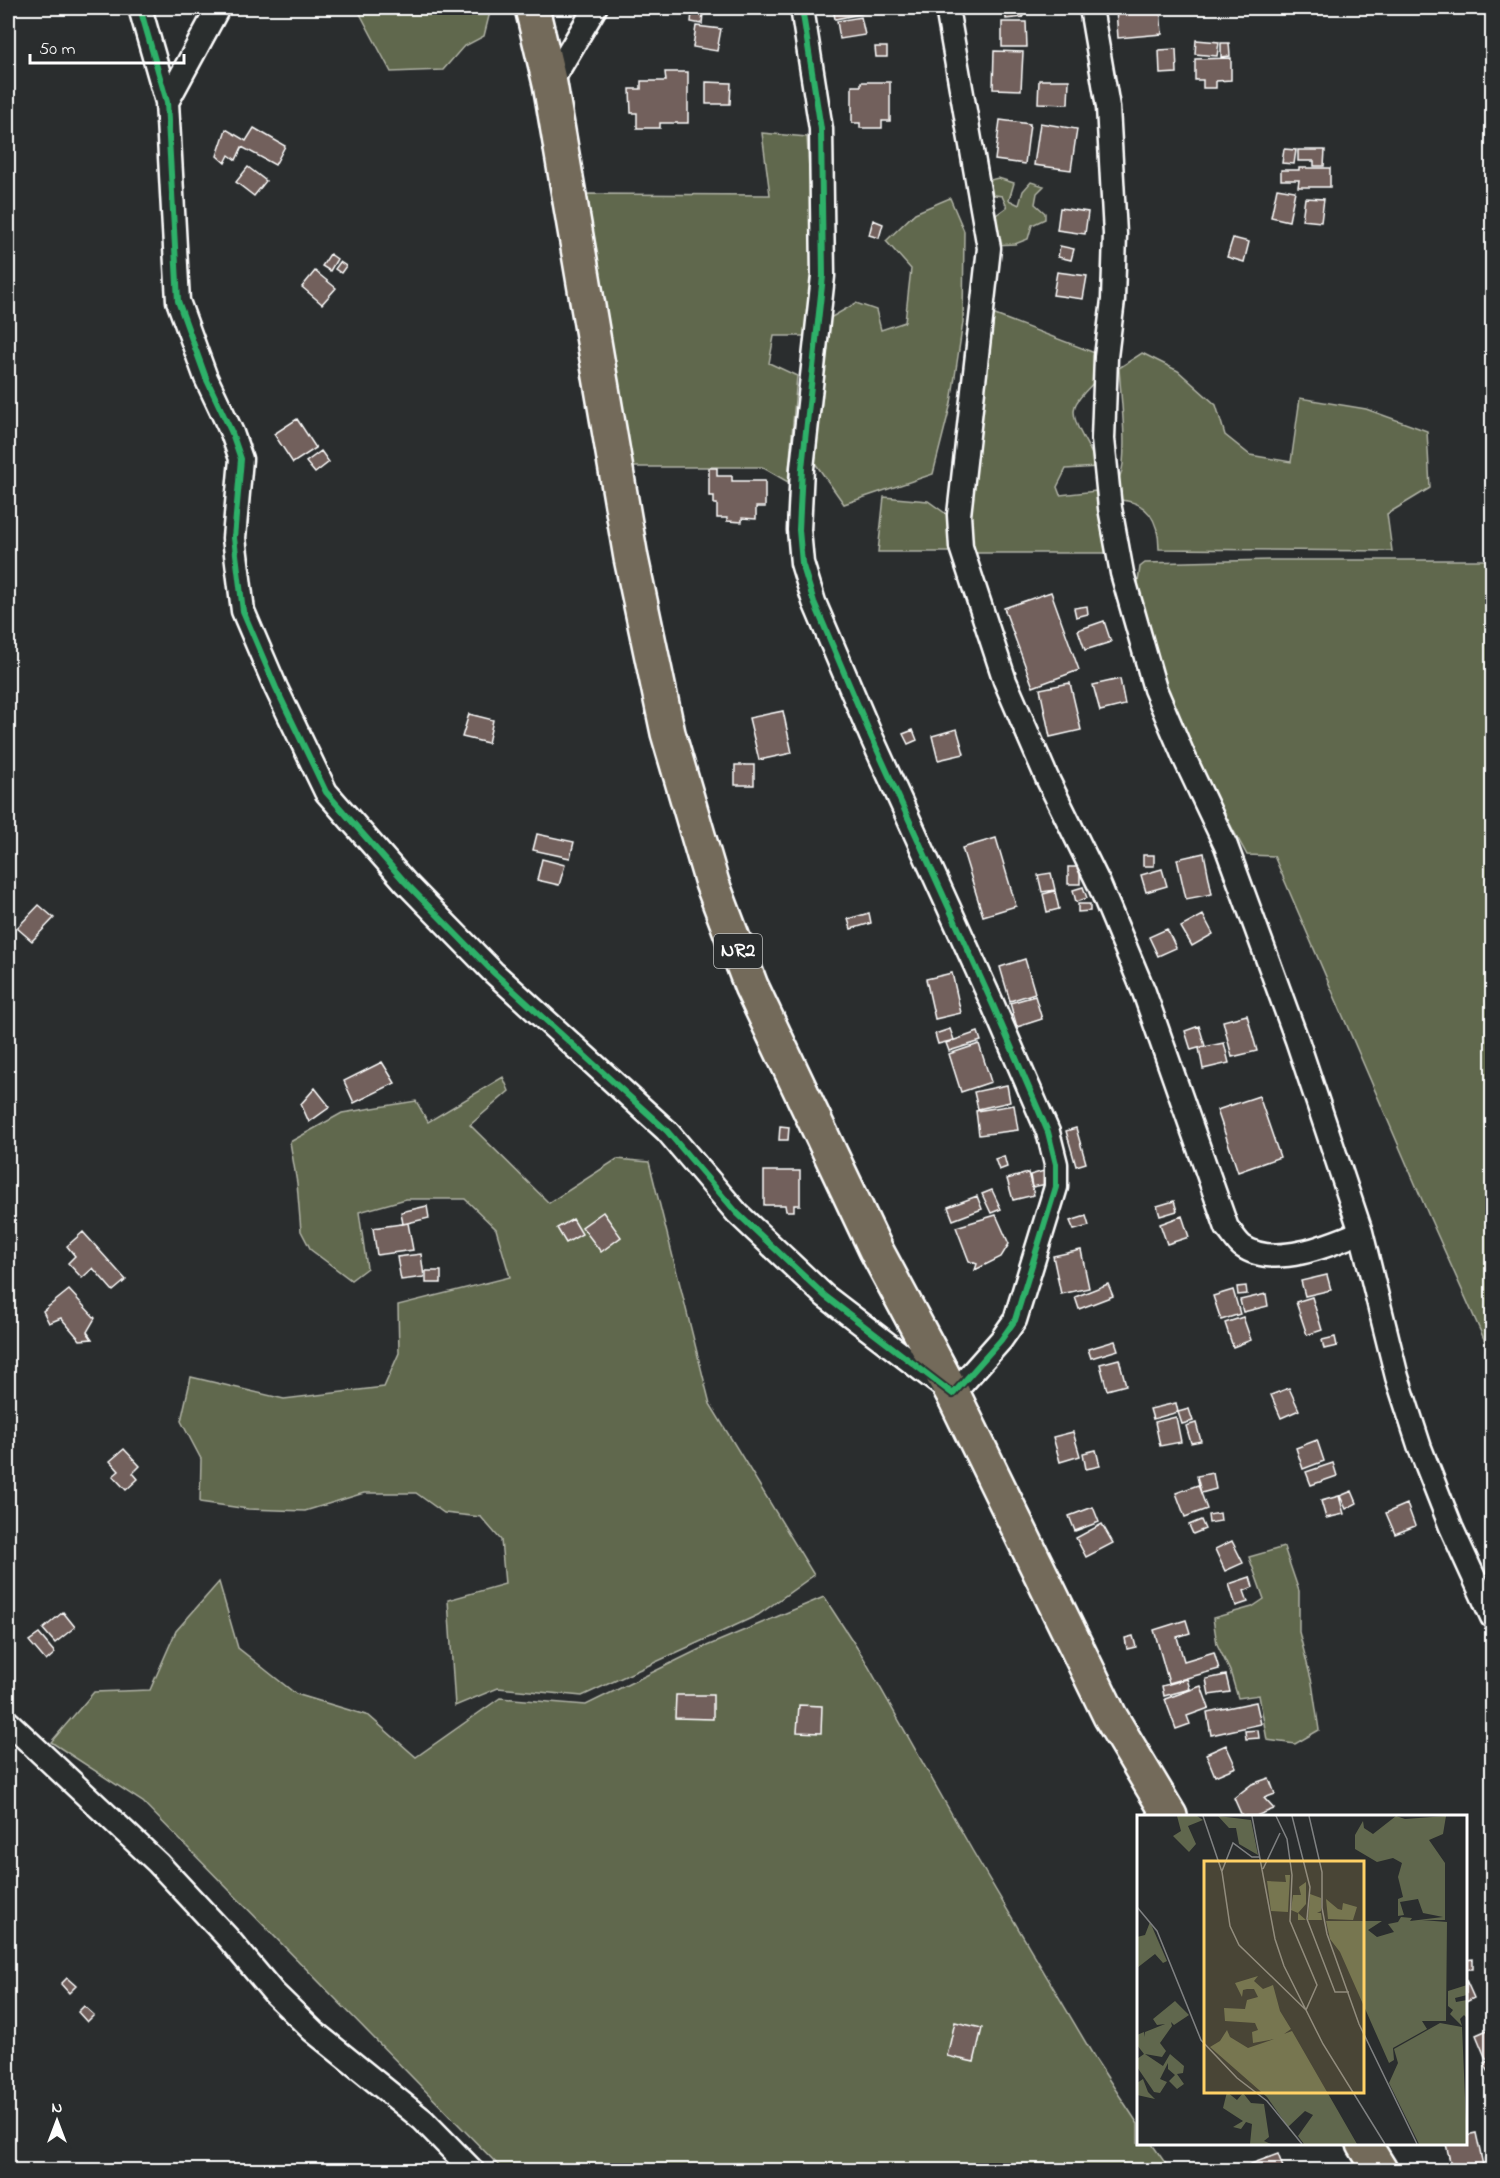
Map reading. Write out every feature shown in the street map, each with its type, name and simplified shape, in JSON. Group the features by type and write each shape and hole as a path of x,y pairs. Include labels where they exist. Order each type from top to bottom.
{"highway":[{"name":"NR2","path":"532,8 550,84 630,558 668,734 709,872 751,986 876,1250 953,1394 1110,1716 1169,1815"},
{"path":"1365,2145 1380,2170"}],"street":[{"path":"140,8 167,102 178,301 206,378 232,433 241,459 234,538 243,611 276,688 326,792 405,882 493,972 667,1131 737,1213 825,1296 953,1394 1001,1340 1015,1320 1056,1187 1056,1164 1048,1132 867,725 814,602 802,563 799,530 802,468 823,276 821,129 802,8"},
{"path":"167,102 218,8"},
{"path":"550,84 595,8"},
{"path":"947,8 989,248 959,514 962,547 1005,681 1047,778 1099,884 1144,992 1227,1228 1243,1246 1258,1253 1278,1256 1324,1248 1360,1232"},
{"path":"1091,8 1108,107 1115,234 1113,300 1106,357 1103,439 1110,508 1122,573 1155,689 1230,856 1297,1040 1360,1232 1397,1377 1420,1448 1451,1527 1492,1617"},
{"path":"8,1722 158,1863 227,1937 274,1993 313,2031 423,2120 472,2170"}],"green space":[{"path":"357,8 491,8 484,36 463,47 443,70 391,72"},
{"path":"762,133 807,137 814,250 805,336 774,336 769,363 797,376 788,482 762,467 624,467 579,212 586,194 770,195"},
{"path":"998,178 1014,183 1009,200 1019,205 1023,191 1031,182 1044,186 1037,193 1035,204 1045,213 1045,219 1032,225 1028,239 1015,244 994,245 989,220 1007,207 1002,196 987,194 983,182"},
{"path":"950,198 964,231 963,322 951,403 933,474 844,504 815,463 820,391 830,318 856,303 876,310 881,330 905,322 911,269 886,241 915,213"},
{"path":"990,313 1095,353 1096,380 1079,399 1074,413 1078,428 1097,467 1066,469 1057,487 1060,495 1096,491 1104,517 1108,553 973,553 965,504"},
{"path":"1142,353 1178,371 1216,405 1225,435 1250,455 1291,462 1300,398 1366,409 1427,431 1430,488 1387,514 1392,551 1159,549 1157,529 1149,514 1136,504 1116,500 1115,493 1124,452 1119,368"},
{"path":"884,497 928,501 956,521 949,535 956,552 878,552"},
{"path":"1270,560 1492,560 1492,1357 1274,856 1247,855 1180,733 1136,597 1140,567 1145,563"},
{"path":"503,1077 509,1091 470,1125 549,1203 617,1159 649,1162 710,1404 814,1575 758,1615 582,1696 498,1688 455,1706 448,1600 505,1584 501,1540 481,1517 444,1513 416,1493 364,1493 305,1511 248,1509 200,1502 201,1459 181,1421 191,1377 284,1399 384,1387 399,1353 398,1305 510,1277 496,1229 465,1199 406,1199 359,1212 367,1268 351,1280 311,1250 301,1231 297,1183 290,1142 342,1113 416,1101 428,1122"},
{"path":"1284,1547 1299,1591 1299,1632 1312,1683 1319,1730 1295,1744 1267,1740 1259,1695 1238,1698 1230,1671 1217,1644 1213,1618 1252,1607 1264,1599 1249,1557"},
{"path":"219,1582 238,1648 296,1694 369,1716 416,1757 500,1698 586,1705 702,1648 824,1597 863,1657 972,1850 1096,2060 1137,2122 1137,2145 1153,2145 1170,2170 503,2170 143,1802 51,1742 94,1692 150,1690 176,1631"}],"building":[{"path":"718,8 746,8 746,12 718,10"},
{"path":"833,8 880,8 880,10 835,19"},
{"path":"1005,8 1022,8 1023,17 1006,19"},
{"path":"1160,8 1162,34 1118,38 1116,9"},
{"path":"692,12 703,13 702,24 691,22"},
{"path":"861,17 865,35 840,39 837,21"},
{"path":"1002,22 1026,22 1027,47 1002,47"},
{"path":"696,26 721,29 717,51 693,47"},
{"path":"1196,40 1219,42 1217,56 1195,54"},
{"path":"1221,43 1229,43 1230,56 1221,57"},
{"path":"875,47 887,47 887,57 876,57"},
{"path":"1176,49 1177,73 1160,74 1159,50"},
{"path":"994,51 1023,52 1021,90 993,89"},
{"path":"1231,58 1231,80 1216,81 1216,88 1203,88 1203,80 1195,80 1195,59"},
{"path":"665,72 688,72 688,123 660,123 660,128 637,128 637,113 631,113 630,89 641,89 641,81 666,81"},
{"path":"1039,80 1069,80 1068,104 1038,103"},
{"path":"706,82 731,83 730,104 706,104"},
{"path":"861,82 890,82 890,121 882,121 882,128 860,128 860,123 852,123 852,86 861,86"},
{"path":"1000,120 1030,124 1025,164 995,160"},
{"path":"1040,123 1077,129 1071,170 1034,165"},
{"path":"254,128 285,146 275,165 242,147 236,160 229,155 225,163 217,156 226,129 246,141"},
{"path":"1284,149 1296,150 1294,164 1282,163"},
{"path":"1298,150 1325,150 1324,166 1314,166 1314,161 1298,161"},
{"path":"248,167 266,181 254,196 236,182"},
{"path":"1299,168 1330,168 1330,187 1298,187 1299,180 1281,180 1281,170 1299,170"},
{"path":"1277,188 1295,191 1289,221 1271,217"},
{"path":"1305,198 1324,199 1321,222 1302,220"},
{"path":"1060,208 1088,212 1085,234 1057,230"},
{"path":"873,220 883,224 879,238 869,235"},
{"path":"1233,238 1249,242 1244,262 1227,257"},
{"path":"1060,246 1074,249 1071,260 1058,257"},
{"path":"330,254 337,259 330,271 322,266"},
{"path":"340,262 346,266 341,273 335,269"},
{"path":"315,271 336,288 322,304 302,287"},
{"path":"1057,272 1087,276 1083,299 1053,295"},
{"path":"297,419 316,448 293,463 274,434"},
{"path":"321,451 329,462 315,473 306,462"},
{"path":"709,468 717,468 717,476 732,476 732,481 765,481 765,507 756,507 756,519 742,518 742,522 717,518 717,504 714,504 714,496 709,496"},
{"path":"1051,592 1079,670 1033,687 1004,608"},
{"path":"1087,606 1088,614 1076,617 1074,608"},
{"path":"1104,621 1111,642 1085,650 1078,630"},
{"path":"1120,679 1125,705 1100,711 1093,685"},
{"path":"1070,683 1081,730 1050,737 1040,689"},
{"path":"783,711 792,753 759,760 749,718"},
{"path":"469,714 493,720 488,743 462,737"},
{"path":"957,729 964,754 938,760 932,736"},
{"path":"913,730 917,740 908,744 903,734"},
{"path":"735,765 754,765 754,785 735,785"},
{"path":"537,834 574,842 570,858 533,850"},
{"path":"996,838 1016,906 983,916 962,848"},
{"path":"1204,853 1212,894 1186,899 1177,859"},
{"path":"1143,855 1154,855 1154,866 1143,866"},
{"path":"542,859 565,865 559,885 537,880"},
{"path":"1068,867 1080,867 1080,884 1068,884"},
{"path":"1162,869 1167,886 1146,892 1141,875"},
{"path":"1051,873 1055,890 1042,892 1038,875"},
{"path":"1083,887 1087,898 1076,902 1073,890"},
{"path":"1055,891 1059,909 1047,912 1043,894"},
{"path":"1078,904 1090,904 1090,911 1078,912"},
{"path":"39,905 54,918 32,941 17,928"},
{"path":"869,913 871,923 851,929 848,919"},
{"path":"1203,915 1213,934 1192,946 1181,927"},
{"path":"1167,929 1176,948 1158,956 1149,937"},
{"path":"1025,959 1035,993 1010,1001 1000,967"},
{"path":"952,973 961,1013 935,1019 926,979"},
{"path":"1035,996 1042,1019 1017,1027 1010,1003"},
{"path":"1247,1015 1257,1051 1232,1057 1223,1021"},
{"path":"1199,1026 1205,1046 1191,1050 1185,1031"},
{"path":"950,1029 954,1040 938,1044 935,1034"},
{"path":"978,1032 981,1041 949,1051 946,1043"},
{"path":"1224,1043 1229,1063 1203,1069 1199,1048"},
{"path":"979,1044 991,1082 961,1092 949,1054"},
{"path":"382,1062 395,1083 354,1103 344,1081"},
{"path":"1007,1085 1010,1102 978,1109 974,1092"},
{"path":"315,1088 330,1107 309,1122 301,1104"},
{"path":"1259,1096 1280,1157 1238,1172 1217,1110"},
{"path":"1014,1105 1018,1130 979,1135 976,1111"},
{"path":"780,1126 789,1127 788,1140 779,1140"},
{"path":"1076,1128 1086,1163 1076,1166 1066,1131"},
{"path":"1004,1156 1007,1167 999,1170 995,1159"},
{"path":"764,1171 800,1171 800,1205 794,1205 794,1211 786,1211 785,1205 764,1205"},
{"path":"1044,1171 1047,1184 1032,1187 1030,1175"},
{"path":"1028,1173 1034,1195 1013,1200 1007,1179"},
{"path":"992,1190 1001,1209 991,1213 982,1194"},
{"path":"977,1196 982,1209 953,1220 948,1207"},
{"path":"1174,1201 1177,1211 1160,1216 1157,1206"},
{"path":"427,1206 429,1218 403,1224 401,1212"},
{"path":"603,1212 621,1237 601,1252 582,1227"},
{"path":"996,1215 1009,1244 1001,1257 975,1270 977,1264 969,1261 956,1227"},
{"path":"1086,1216 1089,1226 1074,1230 1070,1221"},
{"path":"1182,1216 1189,1237 1167,1244 1160,1224"},
{"path":"573,1219 582,1234 566,1243 557,1228"},
{"path":"408,1223 413,1250 377,1255 373,1228"},
{"path":"83,1232 126,1280 113,1291 93,1268 82,1278 68,1263 75,1256 67,1246"},
{"path":"1081,1250 1089,1288 1061,1294 1053,1256"},
{"path":"421,1254 424,1277 401,1280 397,1257"},
{"path":"426,1271 441,1271 441,1283 426,1283"},
{"path":"1327,1275 1331,1290 1305,1296 1301,1281"},
{"path":"1108,1284 1113,1296 1079,1309 1075,1297"},
{"path":"1246,1286 1247,1294 1238,1295 1237,1287"},
{"path":"69,1290 95,1318 87,1332 92,1339 80,1340 61,1318 49,1323 43,1311"},
{"path":"1233,1290 1240,1314 1221,1320 1213,1296"},
{"path":"1266,1294 1268,1306 1243,1312 1240,1300"},
{"path":"1312,1297 1322,1330 1307,1335 1296,1302"},
{"path":"1243,1317 1251,1340 1233,1347 1225,1323"},
{"path":"1335,1337 1337,1346 1324,1349 1322,1340"},
{"path":"1115,1341 1118,1350 1091,1358 1088,1349"},
{"path":"1119,1359 1126,1385 1107,1390 1100,1364"},
{"path":"1289,1388 1299,1410 1281,1418 1271,1395"},
{"path":"1176,1403 1178,1412 1153,1419 1150,1409"},
{"path":"1189,1409 1193,1421 1182,1424 1178,1412"},
{"path":"1176,1417 1181,1442 1160,1446 1155,1422"},
{"path":"1196,1423 1201,1441 1191,1443 1186,1426"},
{"path":"1073,1432 1080,1456 1060,1462 1053,1437"},
{"path":"1317,1440 1324,1461 1303,1469 1296,1448"},
{"path":"124,1449 140,1466 133,1473 138,1479 126,1490 113,1476 119,1471 110,1461"},
{"path":"1096,1450 1100,1466 1086,1469 1083,1453"},
{"path":"1333,1463 1337,1476 1311,1485 1306,1472"},
{"path":"1213,1473 1216,1489 1201,1493 1197,1476"},
{"path":"1198,1485 1207,1509 1185,1517 1176,1493"},
{"path":"1352,1491 1357,1503 1346,1509 1340,1496"},
{"path":"1339,1496 1344,1514 1326,1518 1321,1501"},
{"path":"1407,1504 1415,1526 1395,1534 1386,1513"},
{"path":"1093,1507 1099,1522 1075,1531 1069,1516"},
{"path":"1220,1513 1221,1521 1209,1523 1208,1515"},
{"path":"1201,1520 1205,1529 1193,1534 1189,1525"},
{"path":"1102,1524 1113,1543 1086,1557 1076,1538"},
{"path":"1232,1541 1243,1563 1225,1571 1215,1549"},
{"path":"1250,1577 1253,1587 1244,1591 1248,1602 1236,1606 1229,1584"},
{"path":"63,1612 75,1627 55,1643 43,1629"},
{"path":"1186,1620 1190,1633 1177,1637 1184,1661 1214,1652 1219,1669 1169,1683 1154,1630"},
{"path":"39,1634 55,1653 46,1661 29,1641"},
{"path":"1133,1636 1136,1647 1127,1649 1125,1638"},
{"path":"1226,1675 1230,1692 1209,1695 1206,1679"},
{"path":"1187,1679 1190,1689 1164,1696 1162,1686"},
{"path":"1201,1686 1209,1708 1187,1716 1190,1724 1176,1729 1165,1699"},
{"path":"676,1695 713,1695 713,1719 675,1718"},
{"path":"1256,1702 1261,1724 1211,1735 1207,1712"},
{"path":"799,1705 822,1706 821,1733 797,1732"},
{"path":"1258,1730 1259,1738 1246,1739 1245,1731"},
{"path":"1226,1745 1236,1767 1215,1776 1206,1754"},
{"path":"1269,1778 1275,1794 1264,1798 1274,1809 1259,1815 1242,1815 1234,1798 1252,1784"},
{"path":"1473,1959 1473,1969 1467,1969 1467,1960"},
{"path":"67,1978 76,1986 69,1993 61,1984"},
{"path":"1467,1982 1474,1998 1467,2002"},
{"path":"84,2006 94,2015 87,2022 78,2012"},
{"path":"955,2022 982,2028 974,2062 947,2056"},
{"path":"1492,2028 1492,2056 1486,2059 1476,2035"},
{"path":"1492,2059 1492,2078 1484,2063"},
{"path":"1476,2133 1484,2170 1452,2170 1446,2145 1467,2145 1467,2135"},
{"path":"1278,2154 1284,2170 1253,2170 1251,2164"},
{"path":"1492,2157 1492,2170 1486,2170 1485,2158"}],"cycle path":[{"path":"140,8 167,102 178,301 206,378 232,433 241,459 234,538 243,611 276,688 326,792 405,882 493,972 667,1131 737,1213 825,1296 953,1394 1001,1340 1015,1320 1056,1187 1056,1164 1048,1132 871,736 814,602 802,563 799,530 802,468 823,276 821,129 802,8"}]}
